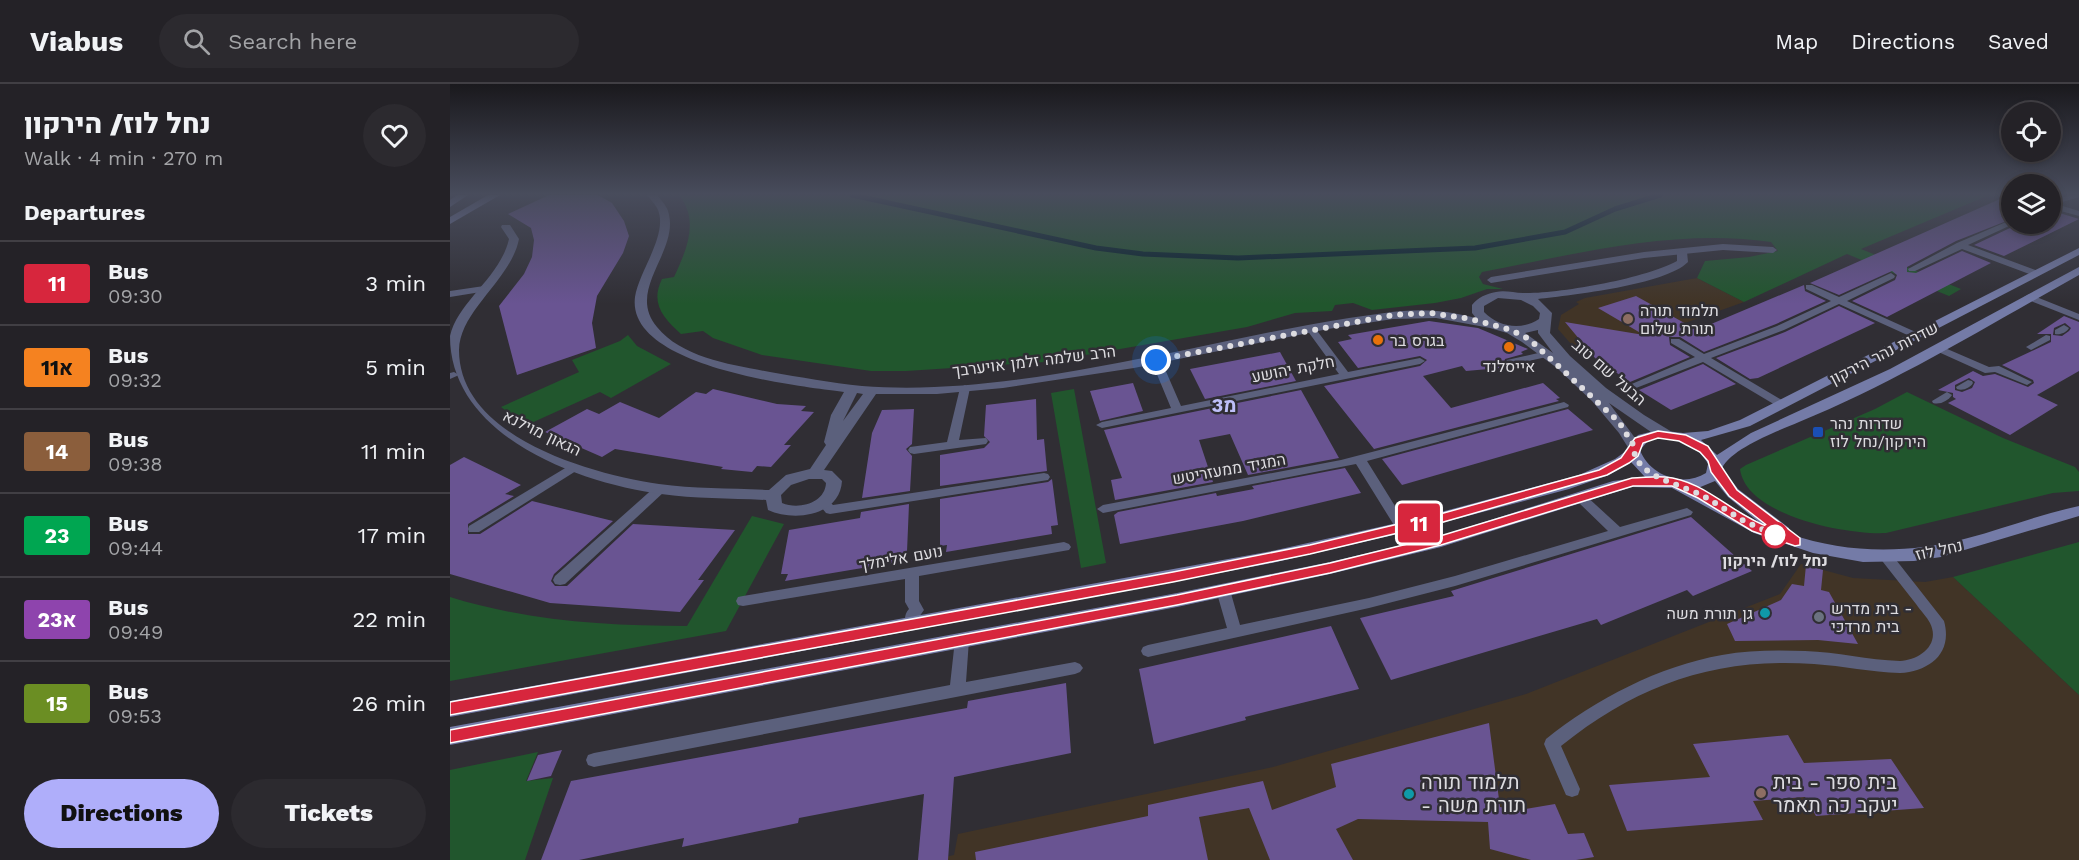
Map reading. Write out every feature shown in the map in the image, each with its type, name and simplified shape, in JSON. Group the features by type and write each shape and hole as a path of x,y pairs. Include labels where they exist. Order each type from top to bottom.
{"main road":[{"name":"שדרות נהר הירקון","path":"1634,449 1647,436 1725,432 1917,336 2079,251"},
{"name":"שדרות נהר הירקון","path":"1671,482 1702,482 1710,478 1715,467 1731,450 1752,438 1832,403 1938,348 2079,270"},
{"name":"נחל לוז","path":"1676,436 1704,449 1733,493 1795,541"},
{"name":"נחל לוז","path":"1634,449 1643,468 1702,495 1756,528 1795,541 1855,556 1888,559 1947,549 2079,511"},
{"path":"450,709 1233,566 1402,527 1597,475 1617,467 1634,449"},
{"path":"450,736 1330,568 1441,541 1623,484 1671,482"}],"street":[{"name":"הגאון מוילנא","path":"509,231 514,239 512,250 505,264 472,304 456,334 452,376 467,406 490,428 538,455 572,468 660,489 773,495"},
{"name":"הרב שלמה זלמן אויערבך","path":"663,231 659,251 642,287 639,299 644,321 652,330 681,349 726,366 761,375 853,388 872,390 965,388 1054,378 1379,317 1430,313"},
{"path":"1430,313 1502,295 1522,297 1574,291 1677,267 1684,259 1682,252"},
{"path":"1430,313 1511,330 1532,329 1546,319 1550,308 1574,291"},
{"path":"1522,297 1540,305 1546,319"},
{"path":"1482,301 1478,306 1478,314 1490,324"},
{"name":"הבעל שם טוב","path":"1546,319 1544,333 1558,350 1616,403 1650,426 1676,436"},
{"name":"הבעל שם טוב","path":"1511,330 1529,339 1547,354 1612,415 1634,449"},
{"path":"829,448 838,415 853,388"},
{"path":"815,473 829,448 856,416 872,390"},
{"path":"815,473 830,477 835,484 832,493 823,502 805,510 787,512 774,506 773,495 789,480 815,473"}],"lane":[{"path":"1912,269 1990,231"},
{"path":"1960,245 2035,273"},
{"path":"1491,280 1620,258 1746,246 1773,250"},
{"path":"1632,386 1778,329 1891,276"},
{"path":"1809,287 1917,336"},
{"path":"450,294 484,289"},
{"path":"2029,297 2077,319"},
{"path":"1312,330 1345,375"},
{"path":"2031,347 2046,338"},
{"path":"1675,341 1781,404"},
{"path":"1938,348 1985,373 1995,368 2026,382"},
{"path":"1511,362 1547,354"},
{"path":"1156,360 1177,409"},
{"name":"חלקת יהושע","path":"1102,425 1420,361"},
{"path":"952,444 965,388"},
{"path":"1937,401 1947,395"},
{"name":"המגיד ממעזריטש","path":"1103,509 1360,460 1564,405"},
{"path":"914,450 982,441"},
{"path":"1360,460 1402,527"},
{"path":"474,529 572,468"},
{"path":"823,502 831,510 1044,477"},
{"path":"560,580 660,489"},
{"path":"1580,496 1617,532"},
{"path":"1148,651 1455,582 1687,512"},
{"name":"נועם אלימלך","path":"743,601 1064,547"},
{"path":"1572,789 1552,744 1575,724 1657,682 1701,665 1749,658 1796,657 1904,667 1927,659 1939,647 1942,632 1937,621 1888,559"},
{"path":"912,573 912,602 917,610 912,615 912,624"},
{"path":"1223,590 1235,632"},
{"path":"957,692 962,640"},
{"path":"594,760 1075,668"}],"shaded area":[{"name":"תלמוד תורה תורת שלום","path":"1697,278 1744,302 1584,359 1558,329 1561,315 1579,304 1576,302 1585,298"},
{"path":"1801,564 1853,578 1925,582 1953,577 2079,695 2079,860 931,860 954,855 958,834 1273,767 1526,694 1780,594"}],"green space":[{"path":"689,231 1903,231 1861,249 1961,289 1949,296 1847,254 1744,302 1697,278 1705,261 1749,257 1778,251 1771,242 1699,238 1626,245 1482,272 1479,277 1483,284 1503,289 1487,289 1461,298 1435,303 1372,310 1353,303 1335,305 1332,311 1295,313 1247,327 1045,362 906,371 871,371 762,355 713,338 703,331 681,334 664,316 657,295 662,279 674,277"},
{"path":"628,335 637,346 671,364 611,398 600,392 529,424 522,423 501,407 579,372 572,360 620,341"},
{"path":"1074,389 1106,563 1081,568 1051,393"},
{"path":"1907,392 2003,438 2075,467 2079,472 2079,491 2053,493 1886,533 1869,533 1824,526 1801,519 1760,499 1746,485 1740,469 1746,465 1875,409"},
{"path":"752,516 784,524 726,631 450,681 450,597 538,617 627,625 687,626"},
{"path":"2079,542 2079,695 1953,577"},
{"path":"538,752 526,781 553,778 525,860 450,860 450,770"}],"building":[{"path":"532,231 627,231 629,236 623,253 597,296 592,323 596,348 517,375 499,306 524,274 532,257 534,240"},
{"path":"1927,231 1981,231 1956,241 1907,267 1907,272 1916,273 1962,251 1991,263 1887,317 1852,301 1895,280 1897,275 1892,271 1839,295 1810,283"},
{"path":"2001,232 2049,234 2004,256 1974,245"},
{"path":"1804,285 1805,291 1826,301 1776,324 1704,352 1680,337 1669,337 1670,345 1690,357 1630,382 1595,358 1565,322 1644,335 1598,308 1636,296 1697,330"},
{"path":"1839,306 1875,323 1758,378 1750,379 1716,358 1785,332"},
{"path":"2064,316 2079,322 2079,371 2037,395 2058,405 2010,435 1948,403 1956,399 1953,393 1938,390 1973,371 1983,376 1995,374 2028,387 2034,383 2033,380 2002,365 2051,342 2051,334 2037,334","holes":["2065,323 2071,328 2069,331 2062,336 2053,335 2054,328","1969,378 1975,382 1972,388 1962,392 1955,390 1955,385"]},
{"path":"1429,321 1478,328 1528,349 1521,352 1523,354 1505,359 1504,363 1511,367 1466,371 1462,366 1423,376 1451,408 1543,383 1560,398 1556,399 1559,401 1374,449 1324,386 1420,366 1427,360 1420,356 1358,368 1338,342 1352,339 1348,335"},
{"path":"1280,352 1296,381 1205,399 1190,369"},
{"path":"1703,364 1736,384 1671,410 1639,390"},
{"path":"1133,383 1143,411 1100,421 1090,391"},
{"path":"713,389 777,404 806,406 801,411 814,412 784,445 791,445 771,467 757,466 752,472 721,469 723,467 615,449 602,457 545,432 587,409 599,414 620,402 659,418 696,392 706,394"},
{"path":"1301,390 1339,458 1248,475 1230,434 1199,440 1213,482 1115,500 1111,480 1122,478 1104,430"},
{"path":"1036,399 1037,440 1044,439 1047,471 940,486 940,455 984,448 990,442 984,436 986,405"},
{"path":"914,409 912,444 906,449 912,456 910,491 862,498 872,433 882,410"},
{"path":"1568,409 1593,430 1402,485 1382,459"},
{"path":"464,457 521,485 505,494 514,496 468,524 468,534 480,534 532,501 613,521 554,574 551,581 555,586 567,586 633,524 735,530 698,580 704,580 680,612 550,603 450,574 450,465"},
{"path":"1345,468 1361,493 1243,521 1120,544 1114,515 1118,512 1216,493 1217,496 1254,489 1252,486"},
{"path":"1052,479 1058,525 1051,526 1052,534 946,552 947,545 940,546 940,499 1048,482"},
{"path":"909,504 907,552 899,554 898,562 785,581 788,574 781,574 789,530 860,518 861,512"},
{"path":"1691,517 1752,571 1693,596 1687,590 1601,625 1597,619 1391,680 1360,618 1454,596 1451,591"},
{"path":"1806,565 1823,570 1821,590 1829,592 1858,644 1818,640 1735,641 1727,624 1781,600 1792,584 1804,586"},
{"path":"1331,626 1359,689 1245,717 1246,720 1154,744 1139,669"},
{"path":"1066,683 1071,753 954,777 948,860 918,860 924,794 799,818 798,823 682,847 684,838 579,860 541,860 571,781 967,708 968,701"},
{"name":"תלמוד תורה - תורת משה","path":"1489,723 1500,807 1520,810 1555,804 1568,834 1584,833 1594,857 1576,860 1531,860 1490,849 1488,822 1358,819 1336,829 1353,860 1270,860 1249,808 1199,817 1208,860 976,860 975,852 1148,816 1148,805 1263,781 1272,810 1336,787 1331,764"},
{"path":"1788,735 1804,763 1891,759 1924,808 1816,816 1805,797 1753,801 1763,820 1627,831 1609,785 1710,777 1693,744"},
{"path":"562,750 551,776 527,781 538,755"}],"waterway":[{"path":"1019,231 1096,248 1143,254 1238,258 1475,248 1567,231"}],"bus line":[{"name":"11","path":"450,709 1310,550 1440,518 1590,477 1617,467 1634,453 1634,446 1639,440 1647,436 1670,435 1694,442 1704,449 1714,460 1715,470 1733,493 1754,512 1795,541 1756,528 1702,495 1676,483 1632,482 1441,541 1330,568 1177,600 450,736"}],"place":[{"name":"תלמוד תורה תורת שלום","path":"1628,319"},
{"name":"בגרס בר","path":"1378,340"},
{"name":"אייסלנד","path":"1509,347"},
{"name":"שדרות נהר הירקון/נחל לוז","path":"1818,432"},
{"name":"נחל לוז/ הירקון","path":"1775,535"},
{"name":"גן תורת משה","path":"1765,613"},
{"name":"בית מדרש - בית מרדכי","path":"1819,617"},
{"name":"בית ספר - בית יעקב כה תאמר","path":"1761,793"},
{"name":"תלמוד תורה - תורת משה","path":"1409,794"}],"district":[{"name":"מ3","path":"1224,405"}],"route":[{"path":"1156,360 1393,315 1430,313 1482,321 1521,334 1547,354 1622,426 1634,446 1636,461 1648,472 1693,490 1756,528 1775,535"}]}
